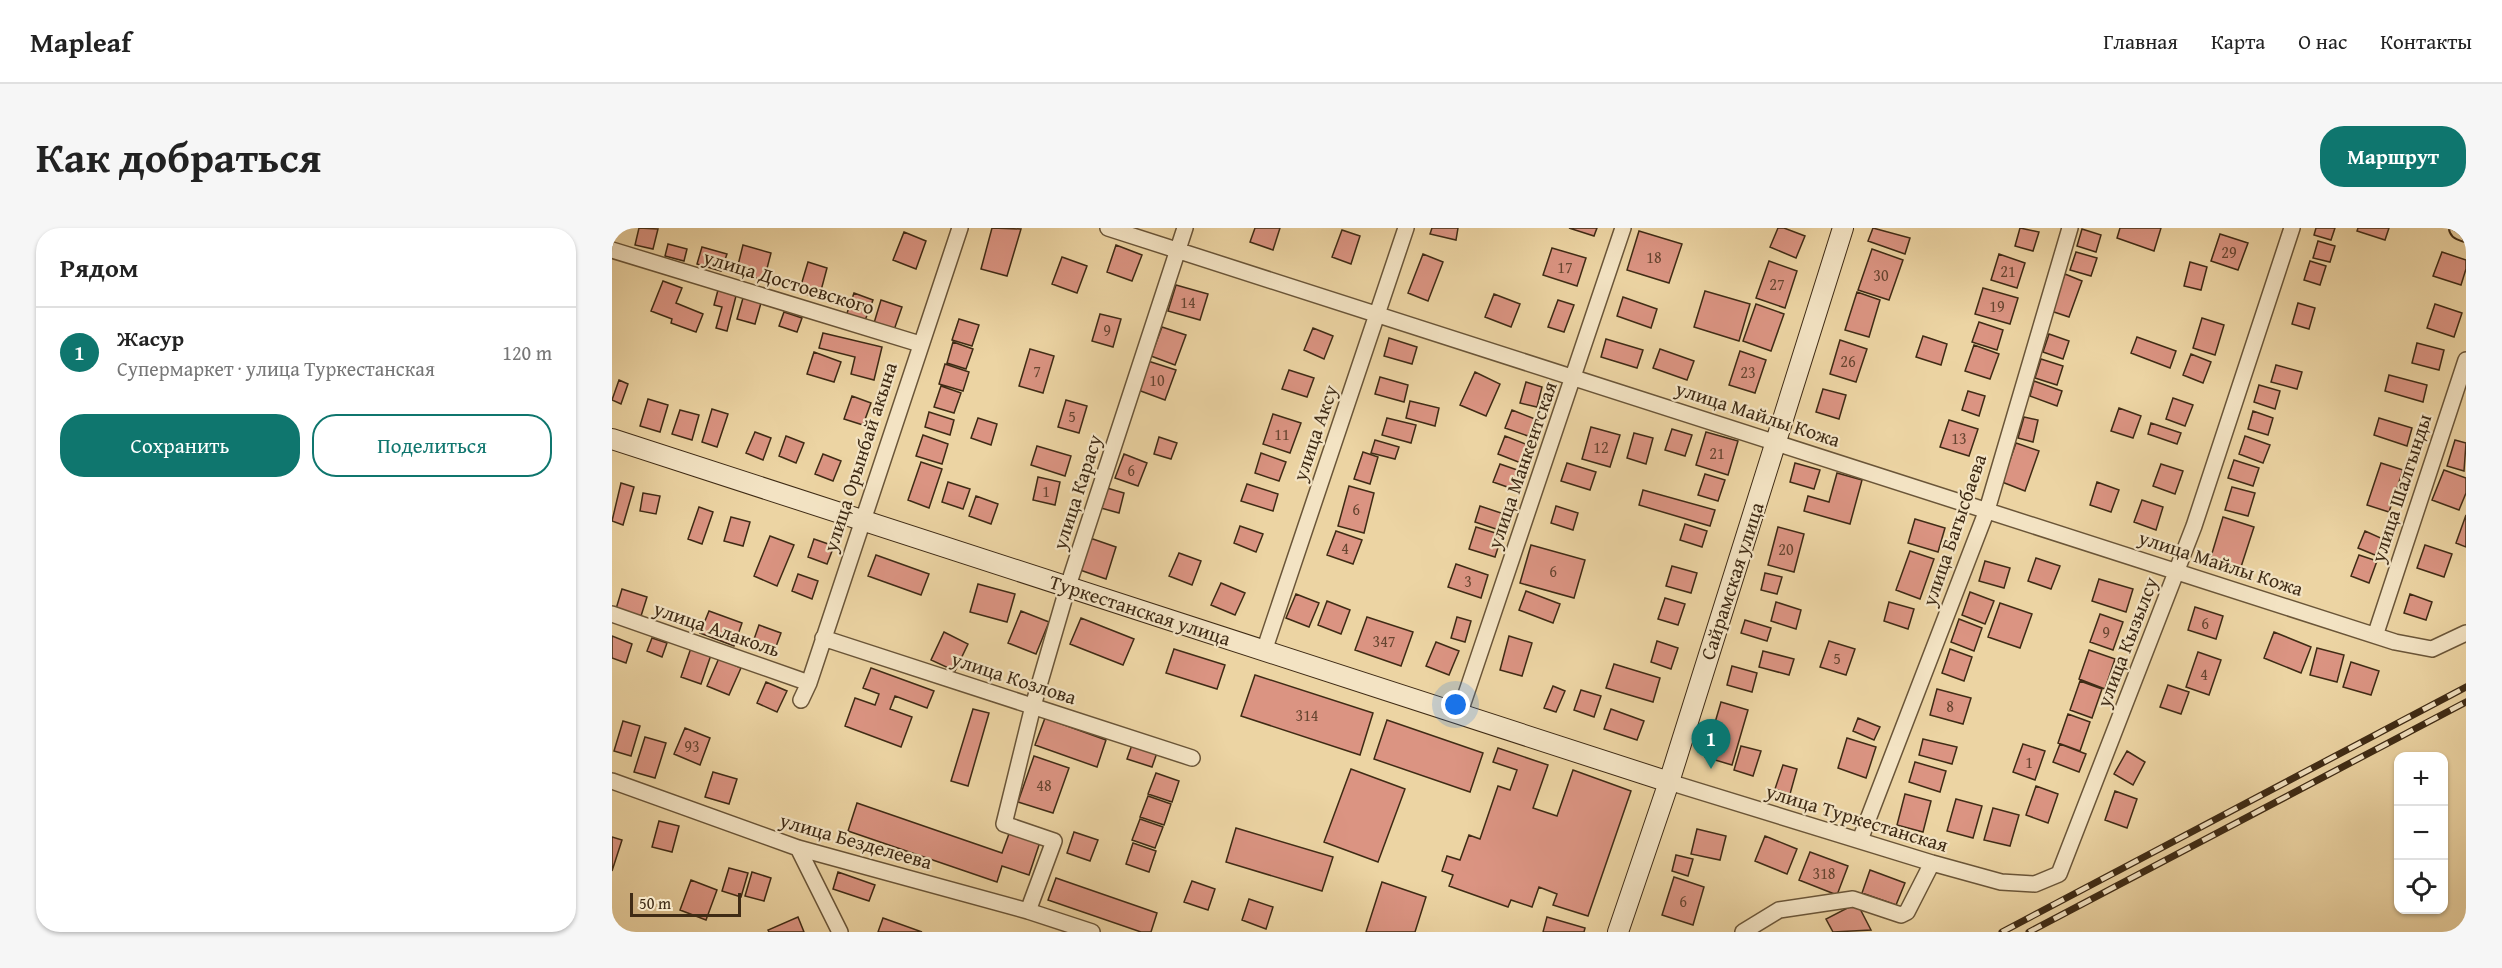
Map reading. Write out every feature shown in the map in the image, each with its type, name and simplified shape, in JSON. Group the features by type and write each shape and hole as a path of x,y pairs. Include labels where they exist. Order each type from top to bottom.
{"main road":[{"path":"2460,228 2466,230"}],"street":[{"name":"улица Орынбай акына","path":"801,700 809,683 861,520 960,228"},
{"name":"улица Майлы Кожа","path":"1108,228 2395,642 2432,650 2466,633"},
{"name":"улица Карасу","path":"1028,911 1054,842 1004,824 1033,706 1068,586 1185,228"},
{"name":"улица Аксу","path":"1263,651 1406,228"},
{"name":"улица Манкентская","path":"1459,715 1623,228"},
{"name":"Сайрамская улица","path":"1618,932 1669,782 1843,228"},
{"name":"улица Багысбаева","path":"1860,840 1987,510 2070,228"},
{"name":"улица Кызылсу","path":"2035,884 2059,874 2194,526 2292,228"},
{"name":"улица Достоевского","path":"612,250 920,344"},
{"name":"улица Шалгынды","path":"2377,630 2466,360"},
{"name":"Туркестанская улица","path":"612,439 1669,782"},
{"name":"улица Алаколь","path":"612,614 809,683"},
{"name":"улица Козлова","path":"823,638 1192,758"},
{"name":"улица Безделеева","path":"612,781 798,848 1028,911 1092,932"},
{"name":"улица Туркестанская","path":"1669,782 1932,863 2001,882 2035,884"},
{"path":"798,848 840,932"},
{"path":"1743,932 1779,910 1853,899 1901,915 1907,912 1932,863"}],"building":[{"path":"639,228 658,229 653,249 635,245"},
{"path":"992,228 1021,229 1007,276 981,269"},
{"path":"1255,228 1280,228 1273,250 1250,242"},
{"path":"1432,228 1458,228 1456,240 1430,234"},
{"path":"1569,228 1597,228 1594,236"},
{"path":"1778,228 1805,236 1796,258 1770,247"},
{"path":"1873,228 1910,238 1905,254 1868,241"},
{"path":"2020,228 2039,232 2033,251 2015,246"},
{"path":"2120,228 2161,228 2154,251 2117,238"},
{"path":"2316,228 2335,228 2331,240 2314,235"},
{"path":"2358,228 2389,228 2385,240 2357,231"},
{"path":"2082,229 2101,235 2096,252 2077,246"},
{"path":"1342,230 1360,236 1351,264 1332,257"},
{"path":"1639,231 1682,244 1669,283 1627,270"},
{"path":"904,232 926,241 916,269 893,260"},
{"path":"2220,234 2248,243 2238,270 2211,261"},
{"path":"2318,241 2335,246 2330,262 2313,258"},
{"path":"668,244 687,249 684,261 665,256"},
{"path":"743,245 771,253 764,280 736,273"},
{"path":"1116,245 1142,255 1132,281 1107,272"},
{"path":"702,247 727,254 721,271 697,264"},
{"path":"1552,248 1586,258 1577,286 1543,275"},
{"path":"1872,249 1903,260 1889,300 1858,290"},
{"path":"2076,252 2097,258 2091,276 2070,270"},
{"path":"2442,252 2466,260 2461,285 2433,276"},
{"path":"1423,254 1443,262 1428,301 1408,293"},
{"path":"1999,254 2025,263 2017,288 1991,280"},
{"path":"1062,257 1087,266 1077,293 1052,284"},
{"path":"1769,261 1797,271 1785,308 1756,298"},
{"path":"2310,261 2326,266 2320,285 2304,280"},
{"path":"808,262 827,268 819,298 799,292"},
{"path":"2190,262 2207,267 2201,290 2184,286"},
{"path":"2065,274 2082,281 2069,317 2051,311"},
{"path":"663,281 682,288 676,303 703,314 696,332 671,323 672,319 651,311"},
{"path":"1176,285 1208,294 1200,320 1168,311"},
{"path":"1983,288 2018,298 2010,324 1975,314"},
{"path":"718,290 736,296 727,331 716,328 722,307 714,305"},
{"path":"1705,291 1750,304 1739,341 1694,327"},
{"path":"1857,292 1880,300 1869,337 1845,330"},
{"path":"854,293 873,300 864,323 846,316"},
{"path":"1494,294 1520,304 1511,327 1485,317"},
{"path":"1623,297 1657,309 1651,328 1617,316"},
{"path":"743,298 761,303 755,324 737,319"},
{"path":"881,300 902,307 894,330 874,323"},
{"path":"1558,300 1574,305 1564,332 1548,327"},
{"path":"2298,303 2315,308 2309,329 2292,324"},
{"path":"1756,304 1784,314 1771,351 1743,341"},
{"path":"2435,304 2462,313 2454,337 2427,328"},
{"path":"784,312 802,318 797,332 779,326"},
{"path":"1100,314 1121,319 1113,347 1092,341"},
{"path":"2202,318 2224,325 2215,355 2193,348"},
{"path":"959,319 979,325 972,346 952,340"},
{"path":"1979,322 2003,330 1997,350 1972,342"},
{"path":"1162,327 1186,335 1175,365 1151,356"},
{"path":"1313,328 1333,336 1324,359 1304,350"},
{"path":"823,333 882,347 874,380 851,374 855,357 819,348"},
{"path":"2049,334 2069,341 2063,359 2043,352"},
{"path":"1923,336 1947,344 1941,365 1916,357"},
{"path":"2137,337 2176,351 2170,368 2131,353"},
{"path":"1389,338 1417,347 1412,364 1384,356"},
{"path":"1606,339 1643,350 1637,368 1601,357"},
{"path":"1840,340 1867,349 1856,382 1830,374"},
{"path":"953,342 973,349 966,369 947,363"},
{"path":"2417,343 2444,350 2439,370 2412,363"},
{"path":"1974,345 1999,354 1990,379 1965,371"},
{"path":"1030,349 1054,356 1043,393 1019,386"},
{"path":"1660,349 1694,361 1687,380 1653,368"},
{"path":"1740,351 1766,360 1755,393 1729,385"},
{"path":"814,352 841,362 834,382 807,374"},
{"path":"2191,354 2211,362 2203,383 2183,375"},
{"path":"2041,359 2063,366 2057,385 2035,378"},
{"path":"1148,361 1176,370 1165,400 1138,390"},
{"path":"945,364 969,372 963,391 939,384"},
{"path":"2276,365 2302,372 2297,389 2271,382"},
{"path":"1289,370 1314,378 1307,397 1282,389"},
{"path":"1475,372 1500,384 1486,416 1460,405"},
{"path":"2389,375 2427,385 2423,402 2385,391"},
{"path":"1380,377 1408,385 1404,402 1375,394"},
{"path":"619,380 628,384 621,404 612,400"},
{"path":"2034,381 2062,391 2057,406 2030,396"},
{"path":"1526,382 1542,387 1537,407 1520,403"},
{"path":"2259,385 2280,391 2275,409 2254,402"},
{"path":"941,386 961,393 954,413 934,407"},
{"path":"1823,389 1846,395 1839,419 1816,412"},
{"path":"1968,391 1985,396 1979,416 1962,410"},
{"path":"852,396 871,403 863,425 844,419"},
{"path":"2173,398 2193,405 2185,426 2166,419"},
{"path":"648,399 668,405 660,432 640,426"},
{"path":"1066,400 1087,406 1079,433 1058,427"},
{"path":"1410,401 1439,408 1435,426 1406,418"},
{"path":"2119,408 2141,416 2133,438 2111,431"},
{"path":"712,409 728,414 717,447 702,442"},
{"path":"680,410 699,415 692,440 672,434"},
{"path":"1512,410 1535,419 1528,436 1505,428"},
{"path":"2253,411 2273,418 2268,435 2248,429"},
{"path":"929,412 954,420 950,435 925,427"},
{"path":"1273,414 1301,423 1290,453 1263,444"},
{"path":"2024,417 2038,420 2033,442 2018,438"},
{"path":"978,418 997,424 991,445 971,438"},
{"path":"1387,418 1416,425 1411,443 1382,435"},
{"path":"2379,418 2412,428 2407,446 2374,435"},
{"path":"1949,420 1978,429 1969,456 1940,447"},
{"path":"2151,423 2181,433 2177,444 2148,434"},
{"path":"1591,427 1620,435 1610,467 1582,459"},
{"path":"1672,429 1692,435 1685,456 1665,450"},
{"path":"755,432 771,438 763,460 746,453"},
{"path":"1706,432 1738,441 1728,475 1696,465"},
{"path":"1634,433 1653,438 1646,464 1627,458"},
{"path":"923,435 948,444 942,464 916,456"},
{"path":"786,436 804,443 796,463 779,456"},
{"path":"1505,436 1528,445 1521,463 1498,454"},
{"path":"2245,436 2270,445 2263,463 2239,454"},
{"path":"1159,437 1177,443 1171,459 1154,454"},
{"path":"1375,440 1399,447 1395,459 1371,453"},
{"path":"2455,440 2466,443 2464,471 2447,466"},
{"path":"2016,443 2039,451 2025,491 2002,482"},
{"path":"1037,446 1071,456 1065,476 1031,465"},
{"path":"1363,452 1378,457 1370,484 1354,479"},
{"path":"1261,453 1286,462 1279,481 1255,473"},
{"path":"823,454 841,461 833,481 815,474"},
{"path":"1124,454 1147,463 1138,486 1115,478"},
{"path":"2234,460 2259,468 2253,486 2228,478"},
{"path":"921,462 942,469 929,508 908,500"},
{"path":"1567,463 1596,472 1590,490 1561,481"},
{"path":"1795,463 1820,470 1814,489 1790,482"},
{"path":"2381,463 2403,470 2389,512 2367,505"},
{"path":"1500,464 1523,472 1516,490 1493,482"},
{"path":"2161,464 2183,471 2175,494 2153,486"},
{"path":"2444,470 2466,478 2466,493 2459,510 2432,500"},
{"path":"1837,473 1862,480 1850,524 1804,511 1808,496 1829,502"},
{"path":"1705,474 1725,480 1718,501 1698,495"},
{"path":"1038,477 1060,482 1055,505 1033,500"},
{"path":"948,482 970,489 963,509 942,502"},
{"path":"2097,482 2119,490 2111,512 2090,505"},
{"path":"621,483 634,487 623,525 612,521"},
{"path":"1247,484 1278,494 1273,511 1241,501"},
{"path":"1349,486 1374,493 1364,533 1338,526"},
{"path":"2232,487 2255,493 2248,516 2225,510"},
{"path":"1107,488 1124,493 1119,513 1101,508"},
{"path":"1643,490 1715,510 1710,526 1639,505"},
{"path":"643,493 660,496 656,514 640,511"},
{"path":"976,496 998,504 991,524 969,516"},
{"path":"2142,500 2163,507 2156,530 2134,522"},
{"path":"1480,506 1504,514 1499,530 1475,522"},
{"path":"1556,506 1578,513 1573,530 1551,523"},
{"path":"699,507 713,512 702,544 688,539"},
{"path":"2466,515 2466,547 2456,543"},
{"path":"731,517 750,522 743,546 724,541"},
{"path":"2223,517 2254,527 2240,570 2210,560"},
{"path":"1915,519 1945,528 1938,552 1908,543"},
{"path":"1685,524 1707,531 1702,547 1680,540"},
{"path":"1240,526 1263,534 1256,552 1234,543"},
{"path":"1476,527 1502,535 1495,557 1469,549"},
{"path":"1778,527 1804,534 1794,572 1768,565"},
{"path":"1336,531 1362,540 1353,564 1327,555"},
{"path":"2365,531 2383,539 2375,555 2358,548"},
{"path":"770,536 794,545 777,586 754,576"},
{"path":"1090,538 1116,547 1106,579 1080,570"},
{"path":"814,539 834,546 827,564 808,557"},
{"path":"1531,545 1585,560 1574,598 1520,583"},
{"path":"2425,545 2452,554 2444,577 2417,568"},
{"path":"1910,551 1934,559 1920,599 1896,590"},
{"path":"1179,553 1201,561 1192,585 1169,576"},
{"path":"876,555 929,574 921,595 868,576"},
{"path":"2359,555 2377,561 2369,583 2351,576"},
{"path":"2036,558 2060,566 2051,589 2028,581"},
{"path":"1985,561 2010,568 2004,588 1979,581"},
{"path":"1456,564 1488,575 1481,598 1448,587"},
{"path":"1672,566 1697,573 1691,593 1666,586"},
{"path":"1765,573 1782,577 1777,594 1761,590"},
{"path":"798,574 818,581 812,599 792,591"},
{"path":"2099,579 2133,589 2126,612 2092,601"},
{"path":"1221,583 1245,593 1235,615 1211,605"},
{"path":"978,584 1015,594 1007,622 970,612"},
{"path":"622,589 647,597 641,616 616,609"},
{"path":"1526,591 1560,604 1553,623 1519,610"},
{"path":"1970,592 1994,601 1985,624 1962,615"},
{"path":"1296,594 1319,603 1309,627 1286,618"},
{"path":"2410,594 2432,602 2426,620 2404,613"},
{"path":"1665,598 1685,604 1678,625 1658,619"},
{"path":"1327,601 1350,610 1341,634 1318,625"},
{"path":"1776,602 1801,610 1796,629 1771,621"},
{"path":"1889,602 1914,609 1908,629 1884,621"},
{"path":"2000,603 2032,614 2020,648 1988,637"},
{"path":"2195,607 2223,616 2216,639 2188,630"},
{"path":"709,611 742,623 734,646 700,633"},
{"path":"1021,611 1049,622 1036,654 1008,643"},
{"path":"2100,614 2123,622 2113,650 2090,642"},
{"path":"1367,617 1413,632 1401,666 1355,650"},
{"path":"1457,617 1471,621 1465,642 1451,638"},
{"path":"1081,618 1134,639 1123,665 1070,644"},
{"path":"1959,619 1982,628 1974,651 1951,642"},
{"path":"1745,620 1771,628 1767,641 1741,633"},
{"path":"759,625 781,633 774,652 752,645"},
{"path":"944,632 968,644 955,671 931,660"},
{"path":"2274,632 2311,647 2301,673 2264,658"},
{"path":"612,636 632,644 626,663 612,658"},
{"path":"1509,636 1532,643 1522,676 1500,670"},
{"path":"652,638 667,643 662,657 647,651"},
{"path":"1657,641 1678,648 1671,669 1651,662"},
{"path":"1829,641 1855,649 1846,675 1820,667"},
{"path":"1436,642 1459,651 1449,675 1426,666"},
{"path":"691,648 711,655 701,684 681,677"},
{"path":"2317,648 2344,655 2337,682 2310,675"},
{"path":"1174,649 1225,665 1217,689 1166,673"},
{"path":"1950,649 1972,657 1964,681 1942,673"},
{"path":"2089,650 2115,659 2105,689 2079,679"},
{"path":"1763,651 1794,659 1789,675 1759,667"},
{"path":"2198,652 2221,660 2209,695 2186,687"},
{"path":"719,658 741,668 729,695 707,686"},
{"path":"2351,662 2379,671 2371,695 2343,687"},
{"path":"1614,664 1660,678 1653,702 1606,688"},
{"path":"1732,666 1757,673 1752,692 1727,685"},
{"path":"871,668 934,691 927,708 895,696 890,709 912,717 901,747 845,726 855,698 875,705 879,694 863,688"},
{"path":"1255,675 1373,713 1360,755 1241,716"},
{"path":"2080,681 2102,689 2092,718 2070,710"},
{"path":"766,682 787,691 777,712 757,703"},
{"path":"2168,685 2189,692 2181,714 2160,707"},
{"path":"1553,686 1565,691 1556,712 1544,708"},
{"path":"1937,689 1971,698 1963,724 1930,715"},
{"path":"1581,690 1601,696 1594,717 1574,710"},
{"path":"1721,702 1748,710 1732,765 1705,757"},
{"path":"973,709 989,713 968,786 951,781"},
{"path":"1611,709 1644,721 1637,740 1604,729"},
{"path":"2068,714 2090,722 2080,751 2058,743"},
{"path":"1045,718 1106,740 1097,767 1035,745"},
{"path":"1858,718 1880,727 1874,740 1853,731"},
{"path":"1387,720 1483,753 1470,792 1374,759"},
{"path":"623,721 640,726 631,756 614,751"},
{"path":"685,728 710,738 700,765 674,754"},
{"path":"645,737 666,743 655,778 634,772"},
{"path":"1847,738 1876,747 1866,778 1838,768"},
{"path":"1923,739 1957,747 1952,764 1919,755"},
{"path":"1133,742 1158,750 1152,767 1127,759"},
{"path":"2023,744 2045,751 2035,780 2013,772"},
{"path":"2060,744 2086,754 2079,772 2053,762"},
{"path":"1741,746 1761,751 1753,776 1734,770"},
{"path":"1498,748 1548,765 1533,808 1557,816 1573,770 1631,791 1588,916 1553,905 1557,894 1539,887 1532,907 1511,900 1508,907 1449,886 1453,875 1442,871 1447,856 1460,860 1469,835 1480,839 1498,786 1510,790 1517,770 1493,762"},
{"path":"2127,751 2145,762 2133,785 2114,774"},
{"path":"1034,756 1069,768 1053,813 1018,802"},
{"path":"1915,762 1946,771 1940,792 1909,782"},
{"path":"1783,765 1797,769 1790,794 1775,789"},
{"path":"1351,769 1405,789 1378,862 1324,842"},
{"path":"713,772 737,779 729,804 705,797"},
{"path":"1156,773 1179,781 1172,802 1148,794"},
{"path":"2036,786 2058,794 2048,823 2026,815"},
{"path":"2115,791 2137,799 2127,828 2105,820"},
{"path":"1905,794 1931,801 1923,832 1897,825"},
{"path":"1148,796 1171,804 1164,825 1140,817"},
{"path":"1956,799 1982,806 1973,838 1947,831"},
{"path":"857,803 1002,853 1010,831 1040,842 1029,875 1002,866 997,882 848,831"},
{"path":"1993,808 2019,815 2010,846 1984,840"},
{"path":"1140,819 1163,827 1155,848 1132,840"},
{"path":"659,821 679,826 672,852 652,847"},
{"path":"1236,828 1333,857 1322,891 1226,862"},
{"path":"1697,829 1726,836 1720,860 1691,854"},
{"path":"1074,832 1098,840 1090,861 1067,853"},
{"path":"1765,836 1797,849 1787,874 1755,861"},
{"path":"612,837 622,840 612,871"},
{"path":"1133,843 1156,851 1149,872 1126,864"},
{"path":"1810,852 1848,866 1837,895 1799,880"},
{"path":"1676,855 1693,859 1688,876 1672,871"},
{"path":"729,868 748,873 741,897 722,891"},
{"path":"1870,870 1905,883 1896,905 1862,893"},
{"path":"752,872 771,878 764,901 745,896"},
{"path":"838,872 875,885 869,901 833,889"},
{"path":"1674,877 1704,887 1693,925 1662,915"},
{"path":"1056,878 1157,913 1151,932 1141,932 1048,900"},
{"path":"691,880 717,890 706,920 680,910"},
{"path":"1192,881 1215,889 1208,910 1184,902"},
{"path":"1382,882 1426,897 1415,932 1366,932"},
{"path":"1249,899 1273,907 1266,929 1242,920"},
{"path":"1857,903 1871,930 1833,932 1826,919"},
{"path":"798,917 804,932 769,932 768,930"},
{"path":"1547,917 1585,928 1584,932 1543,932"},
{"path":"883,918 922,932 878,932"}],"railway":[{"path":"2002,932 2466,687"},
{"path":"2029,932 2466,702"}],"place":[{"name":"Жасур","path":"1711,769"}]}
